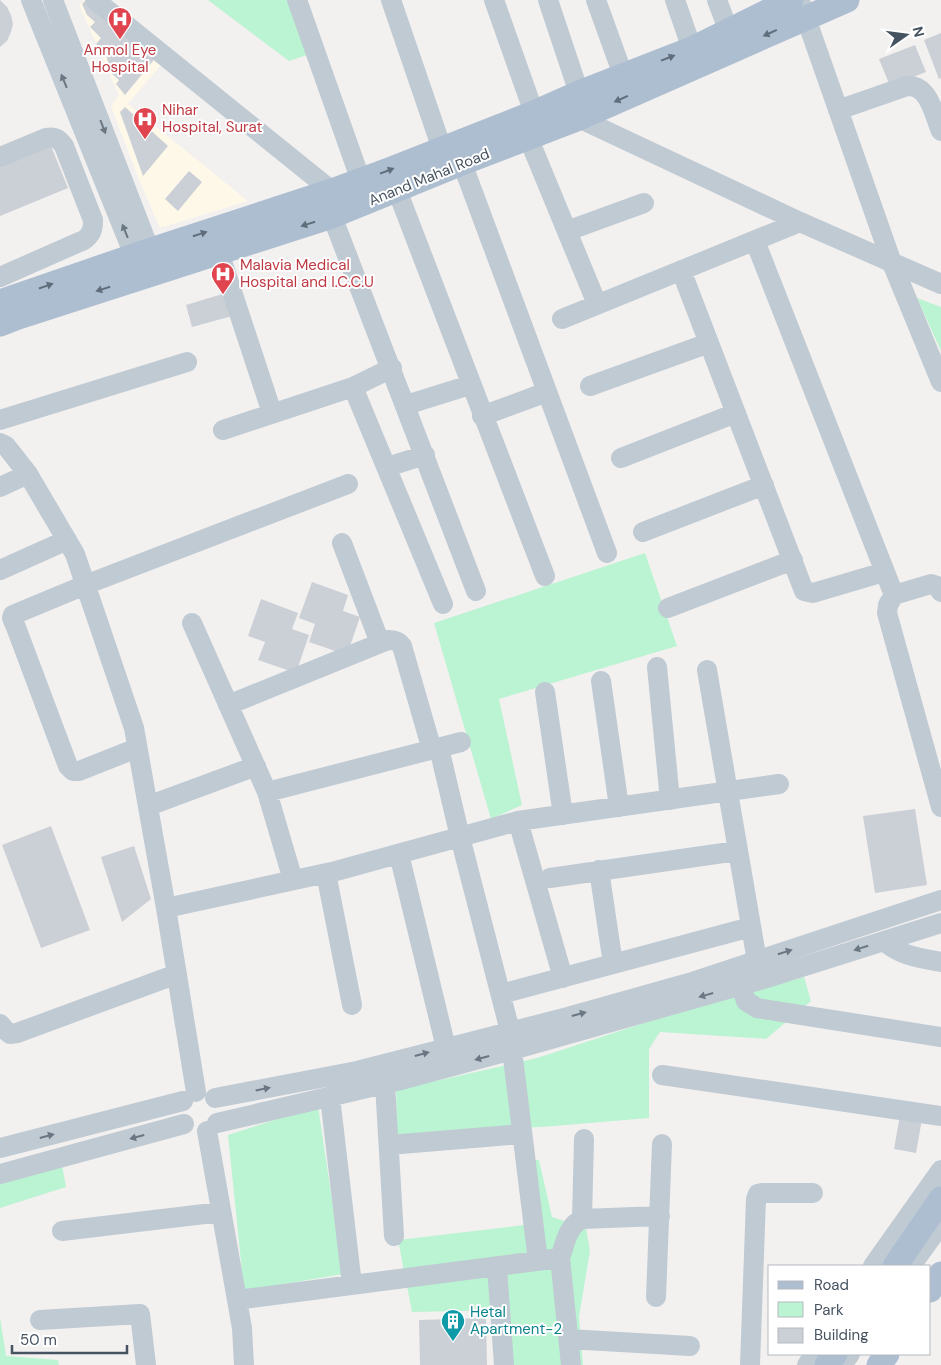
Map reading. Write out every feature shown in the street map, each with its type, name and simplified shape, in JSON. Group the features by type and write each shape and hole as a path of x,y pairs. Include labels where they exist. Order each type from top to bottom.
{"main road":[{"name":"Anand Mahal Road","path":"0,324 146,263 219,252 332,204 361,181 692,49 729,32 799,6 846,0"},
{"name":"Anand Mahal Road","path":"0,302 146,263 332,204 397,190 579,118 799,6"},
{"path":"896,1265 941,1199"},
{"path":"931,1289 941,1274"}],"street":[{"path":"32,0 146,263"},
{"path":"53,0 146,263"},
{"path":"95,0 332,204 476,591"},
{"path":"297,0 361,181"},
{"path":"391,0 442,149"},
{"path":"494,0 543,109 579,118 800,222 941,284"},
{"path":"548,0 579,93"},
{"path":"596,0 623,75"},
{"path":"675,0 692,49"},
{"path":"717,0 729,32"},
{"path":"799,6 892,263 941,382"},
{"path":"838,110 914,85 921,89 926,96 941,131"},
{"path":"0,157 46,138 53,137 60,140 93,220 93,229 84,240 0,277"},
{"path":"528,138 597,304"},
{"path":"462,163 607,553"},
{"path":"397,190 482,416 545,576"},
{"path":"567,231 644,202"},
{"path":"761,204 762,238 894,595"},
{"path":"562,318 800,222"},
{"path":"219,252 272,413"},
{"path":"681,270 804,591 813,593 884,572"},
{"path":"590,386 709,343"},
{"path":"0,420 187,362"},
{"path":"223,430 353,387 392,368"},
{"path":"406,405 470,384"},
{"path":"353,387 443,604"},
{"path":"482,416 547,392"},
{"path":"621,458 736,413"},
{"path":"0,425 3,444 28,474 75,554 134,728 177,974 189,1096 179,1111 184,1124 194,1132 385,1084 639,998 738,977 884,941 941,924"},
{"path":"387,467 425,455"},
{"path":"0,488 28,474"},
{"path":"138,748 79,771 73,771 68,766 12,618 13,615 348,484"},
{"path":"643,532 764,485"},
{"path":"0,570 67,540"},
{"path":"342,543 380,644"},
{"path":"668,608 793,560"},
{"path":"941,592 937,586 931,584 894,595 888,604 887,613 941,807"},
{"path":"192,623 267,792 294,880"},
{"path":"228,705 380,644 394,640 398,641 402,646 436,749 501,994 511,1041 538,1261"},
{"path":"657,667 670,800"},
{"path":"706,670 757,961"},
{"path":"601,681 619,807"},
{"path":"545,692 562,815"},
{"path":"267,792 461,742"},
{"path":"148,806 256,766"},
{"path":"166,908 326,873 518,822 779,784"},
{"path":"518,822 563,978"},
{"path":"550,878 737,851"},
{"path":"399,854 446,1048"},
{"path":"600,870 613,964"},
{"path":"326,873 352,1005"},
{"path":"738,977 757,961 941,900"},
{"path":"501,994 751,927"},
{"path":"884,941 904,955 941,962"},
{"path":"0,1024 10,1034 177,974"},
{"path":"738,977 746,1002 757,1008 941,1037"},
{"path":"215,1098 357,1071 446,1048 511,1041"},
{"path":"662,1075 941,1116"},
{"path":"385,1084 394,1236"},
{"path":"0,1148 189,1096 210,1094 215,1098 220,1110 212,1127 221,1212 242,1328 244,1365"},
{"path":"330,1097 352,1285"},
{"path":"0,1174 184,1124"},
{"path":"389,1145 522,1134"},
{"path":"582,1219 584,1140"},
{"path":"656,1297 662,1144"},
{"path":"874,1265 941,1170"},
{"path":"750,1365 756,1199 758,1194 762,1193 813,1193"},
{"path":"62,1231 221,1212"},
{"path":"571,1365 560,1258 570,1230 577,1221 582,1219 660,1216"},
{"path":"912,1265 941,1224"},
{"path":"927,1265 941,1244"},
{"path":"237,1300 560,1258"},
{"path":"497,1267 504,1365"},
{"path":"40,1320 140,1314 146,1365"},
{"path":"568,1338 690,1346"}],"shaded area":[{"path":"84,0 93,0 165,60 128,104 248,201 160,228 139,180 111,106 119,95 79,5"}],"green space":[{"path":"208,0 295,0 313,53 289,61"},
{"path":"917,298 941,307 941,351"},
{"path":"645,553 677,646 499,699 522,805 491,819 434,623"},
{"path":"804,977 811,1001 766,1039 660,1032 649,1049 649,1118 397,1136 396,1090 537,1058 696,1006"},
{"path":"318,1106 343,1274 244,1291 228,1135"},
{"path":"530,1160 539,1160 552,1217 586,1228 590,1251 579,1317 583,1365 512,1365 508,1310 412,1312 398,1240 524,1225"},
{"path":"62,1165 66,1187 0,1208 0,1184"},
{"path":"0,1317 6,1356 58,1360 59,1365 0,1365"}],"building":[{"path":"0,0 7,7 13,24 7,41 0,47"},
{"path":"86,0 157,56 125,95 116,84 119,80 112,74 105,52 96,44 101,38 90,27 95,22 87,15 82,4"},
{"path":"941,33 941,78 939,79 924,40"},
{"path":"915,45 926,72 890,86 879,59"},
{"path":"125,107 168,146 143,176 120,112"},
{"path":"51,146 68,188 0,216 0,167"},
{"path":"189,171 202,182 178,211 165,199"},
{"path":"229,292 236,315 192,327 186,305"},
{"path":"312,582 348,595 343,611 360,617 347,655 309,642 315,624 299,618"},
{"path":"261,599 298,613 292,629 309,635 296,673 258,660 265,642 248,636"},
{"path":"915,809 927,885 875,893 863,816"},
{"path":"51,826 90,930 41,948 2,845"},
{"path":"134,846 151,899 122,922 101,857"},
{"path":"900,1115 922,1119 916,1153 894,1149"},
{"name":"Hetal Apartment-2","path":"486,1318 487,1365 420,1365 419,1320"}],"place":[{"name":"Anmol Eye Hospital","path":"120,40"},
{"name":"Nihar Hospital, Surat","path":"145,140"},
{"name":"Malavia Medical Hospital and I.C.C.U","path":"223,295"},
{"name":"Hetal Apartment-2","path":"453,1342"}]}
